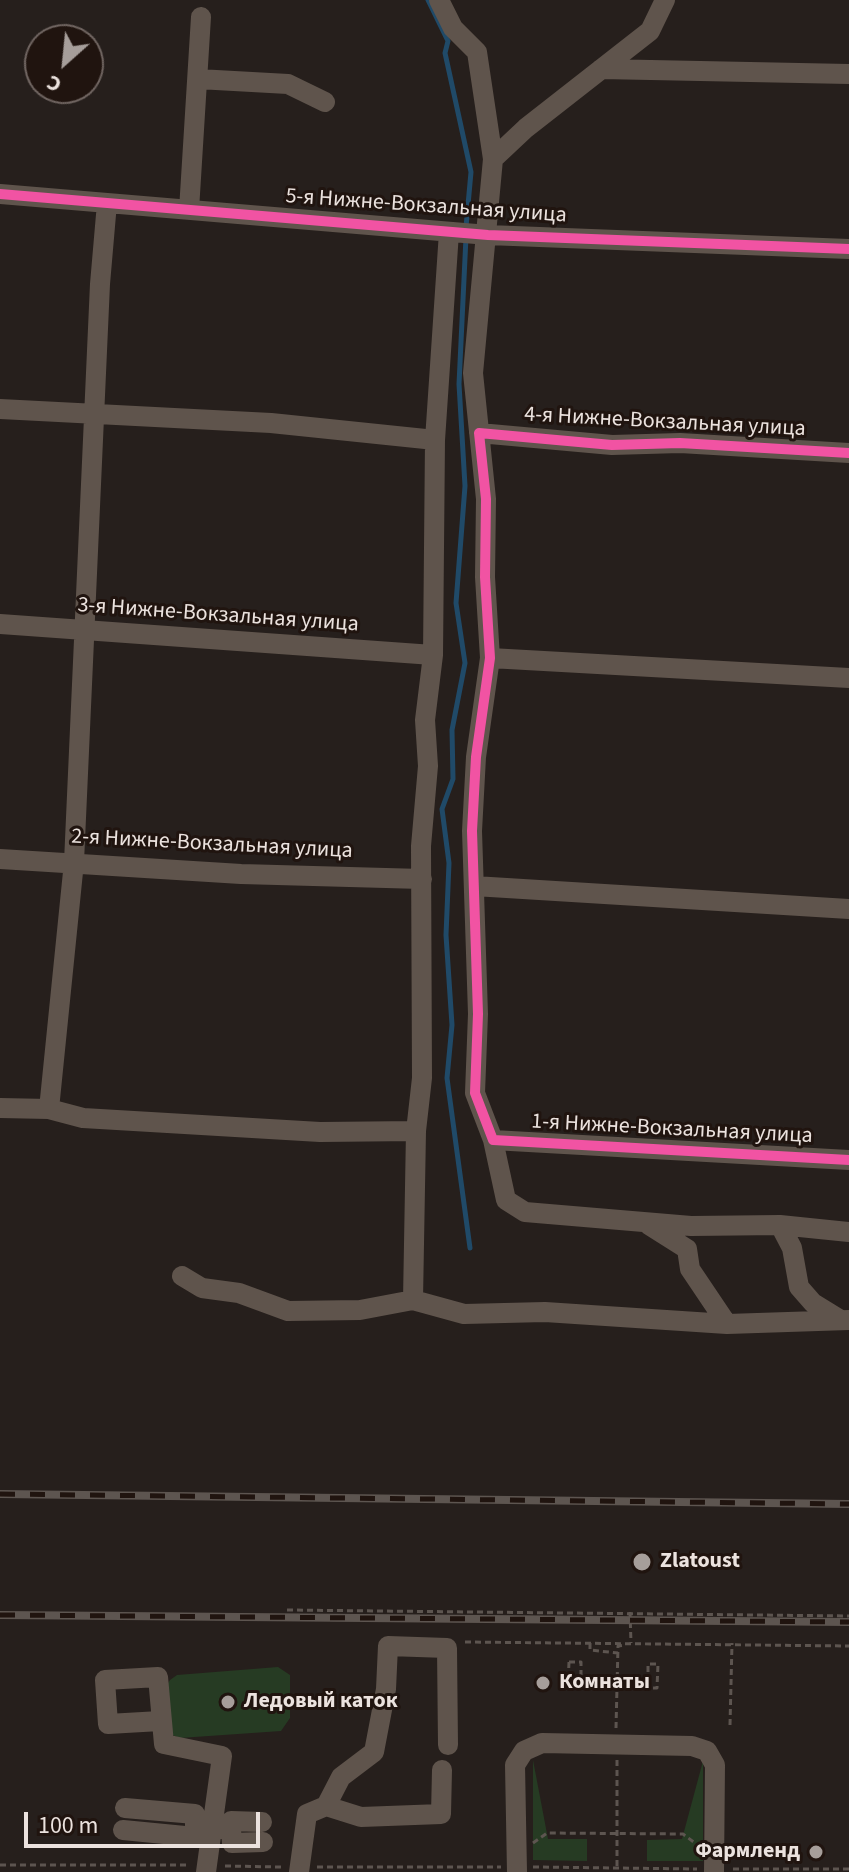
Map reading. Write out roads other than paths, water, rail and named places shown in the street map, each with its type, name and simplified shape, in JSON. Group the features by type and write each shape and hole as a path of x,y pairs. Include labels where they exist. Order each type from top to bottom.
{"street":[{"path":"439,0 453,28 477,52 493,159 473,373 486,499 485,577 490,658 476,757 472,831 478,1014 475,1093 493,1140 506,1200 525,1212 642,1222 780,1225 849,1232"},
{"path":"493,159 650,31 665,0"},
{"path":"189,210 201,17"},
{"path":"601,69 849,74"},
{"path":"198,79 288,84 325,102"},
{"name":"5-я Нижне-Вокзальная улица","path":"0,194 488,235 849,249"},
{"path":"49,1109 74,862 100,284 107,203"},
{"path":"413,1300 416,1131 422,1078 421,846 428,766 425,720 433,655 435,440 449,232"},
{"path":"0,409 271,423 435,440"},
{"name":"4-я Нижне-Вокзальная улица","path":"479,433 612,445 680,443 849,453"},
{"name":"3-я Нижне-Вокзальная улица","path":"0,624 433,655"},
{"path":"490,658 849,678"},
{"name":"2-я Нижне-Вокзальная улица","path":"0,859 241,874 422,879"},
{"path":"474,886 849,909"},
{"path":"0,1108 49,1109 83,1118 320,1132 416,1131"},
{"name":"1-я Нижне-Вокзальная улица","path":"493,1140 849,1160"},
{"path":"642,1222 687,1249 690,1269 727,1324"},
{"path":"780,1225 792,1248 799,1287 813,1303 844,1319"},
{"path":"182,1276 202,1288 239,1293 288,1311 360,1310 413,1300 464,1314 545,1312 727,1324 844,1319"},
{"path":"299,1870 307,1814 326,1806 341,1777 374,1752 386,1689 388,1646 447,1648 448,1745"},
{"path":"160,1721 108,1724 105,1680 158,1677 164,1744 222,1756 206,1869"},
{"path":"517,1864 515,1765 524,1751 542,1743 616,1736 692,1746 707,1751 715,1765 714,1866"},
{"path":"326,1806 361,1817 441,1814 442,1770"},
{"path":"125,1808 195,1814 232,1843 263,1832"},
{"path":"123,1830 195,1837 213,1828"}],"waterway":[{"path":"428,0 448,41 445,53 471,172 466,227"},
{"path":"466,237 459,384 465,486 456,603 465,663 452,730 453,779 442,809 449,863 446,935 452,1025 447,1078 470,1248"}],"railway":[{"path":"0,1494 849,1504"},
{"path":"0,1615 849,1622"}],"place":[{"name":"Zlatoust","path":"642,1562"},
{"name":"Комнаты","path":"543,1683"},
{"name":"Ледовый каток","path":"228,1702"},
{"name":"Фармленд","path":"816,1852"}]}
